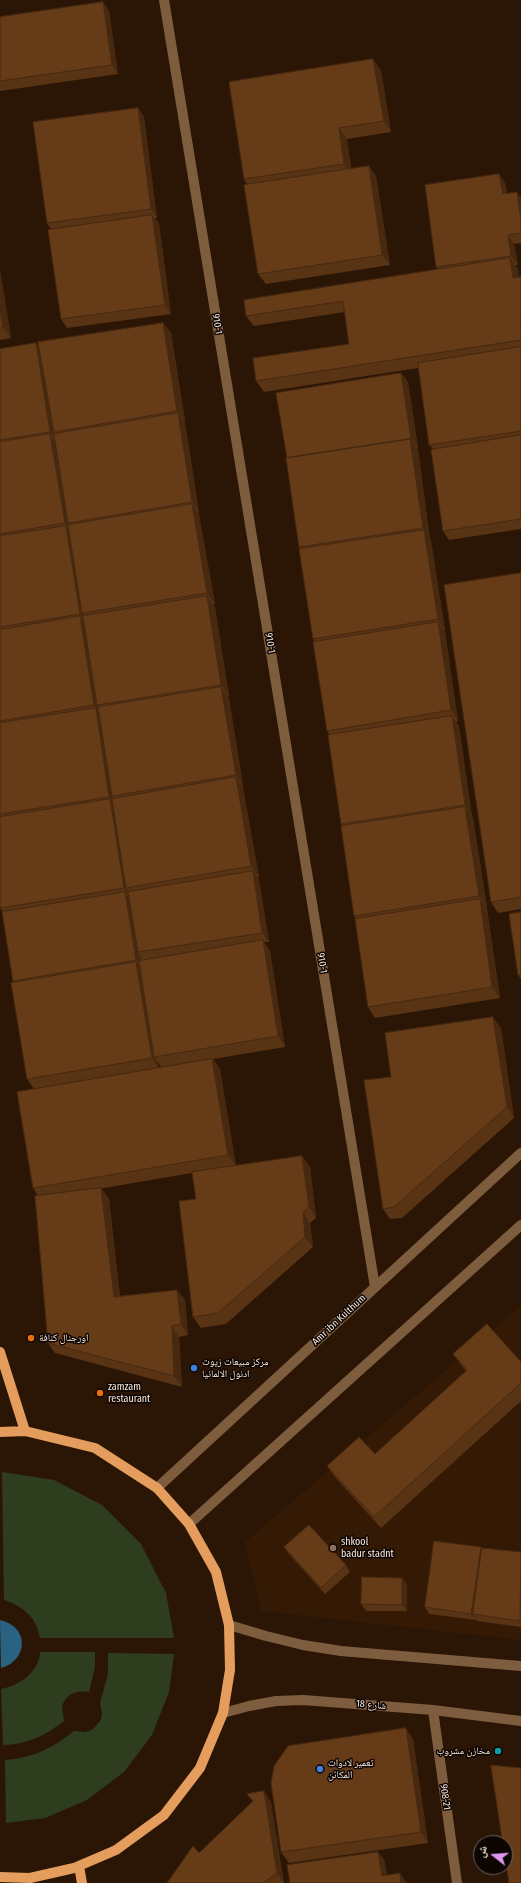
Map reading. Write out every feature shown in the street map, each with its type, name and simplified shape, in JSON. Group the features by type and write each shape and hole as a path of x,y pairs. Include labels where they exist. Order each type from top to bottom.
{"main road":[{"path":"0,1352 24,1431"},
{"path":"0,1432 24,1431 96,1448 157,1488 189,1524 216,1572 229,1625 230,1670 223,1713 200,1768 164,1815 116,1850 79,1866 30,1880 0,1877"},
{"path":"79,1866 82,1883"}],"street":[{"name":"910-1","path":"164,0 376,1287"},
{"name":"Amr ibn Kulthum","path":"157,1488 521,1153"},
{"path":"189,1524 521,1225"},
{"path":"229,1625 303,1645 341,1651 521,1666"},
{"name":"شارع 18","path":"223,1713 276,1701 303,1700 433,1710 521,1721"},
{"name":"908-21","path":"433,1710 457,1883"}],"shaded area":[{"path":"521,1306 521,1640 261,1611 245,1542"}],"green space":[{"path":"2,1472 54,1480 102,1505 141,1544 166,1593 174,1638 40,1638 36,1624 28,1614 18,1606 4,1600"},
{"path":"40,1652 95,1652 95,1667 89,1692 76,1692 66,1698 62,1706 64,1721 50,1731 28,1741 12,1745 3,1745 1,1689 15,1685 27,1677 36,1666"},
{"path":"108,1653 174,1654 169,1692 152,1735 124,1772 87,1800 45,1818 6,1823 5,1760 25,1757 42,1751 74,1731 85,1732 92,1730 101,1720 102,1713 100,1703 108,1674"}],"water":[{"path":"0,1620 10,1623 16,1629 22,1643 21,1651 17,1658 10,1664 1,1668"}],"building":[{"path":"103,2 112,65 0,81 0,17"},
{"path":"373,59 384,121 339,128 344,164 244,179 229,82"},
{"path":"138,108 151,209 47,223 33,122"},
{"path":"369,166 382,255 258,274 244,185"},
{"path":"499,174 503,194 517,192 521,219 521,233 508,235 511,256 436,267 425,185"},
{"path":"152,215 165,305 61,319 48,230"},
{"path":"510,258 513,278 521,277 521,340 256,381 253,358 349,344 343,301 246,316 244,300"},
{"path":"0,306 3,327 0,328"},
{"path":"163,323 177,411 54,432 38,342"},
{"path":"36,343 50,432 0,440 0,349"},
{"path":"521,347 521,431 429,445 418,363"},
{"path":"401,373 411,439 287,458 276,393"},
{"path":"178,413 192,502 68,523 54,434"},
{"path":"50,434 65,523 0,534 0,442"},
{"path":"521,435 521,519 443,531 431,450"},
{"path":"410,439 423,528 299,547 286,458"},
{"path":"192,504 207,593 82,613 68,525"},
{"path":"66,526 80,614 0,627 0,536"},
{"path":"424,530 438,619 313,639 299,549"},
{"path":"521,573 521,897 491,902 444,585"},
{"path":"207,596 221,685 97,705 83,616"},
{"path":"80,616 94,705 0,721 0,630"},
{"path":"438,622 451,710 327,731 313,642"},
{"path":"221,687 236,775 112,796 98,707"},
{"path":"96,708 109,797 0,814 0,723"},
{"path":"452,716 465,805 341,824 328,735"},
{"path":"236,777 251,866 126,888 112,799"},
{"path":"110,799 124,888 0,908 0,817"},
{"path":"465,807 479,896 354,916 341,826"},
{"path":"253,871 262,933 138,952 128,892"},
{"path":"125,892 136,960 13,981 2,912"},
{"path":"480,899 492,987 368,1007 355,919"},
{"path":"521,912 521,975 518,975 509,914"},
{"path":"263,940 278,1036 154,1057 139,961"},
{"path":"136,962 152,1058 27,1079 11,983"},
{"path":"493,1017 507,1107 394,1207 383,1209 364,1080 391,1077 385,1033"},
{"path":"212,1059 228,1155 33,1188 17,1092"},
{"path":"302,1156 309,1207 303,1212 305,1237 218,1313 193,1317 179,1201 196,1199 192,1172"},
{"path":"101,1188 114,1297 177,1290 181,1324 172,1326 174,1376 48,1343 35,1196"},
{"path":"487,1324 521,1362 521,1383 374,1517 327,1466 359,1437 375,1454 467,1370 453,1354"},
{"path":"309,1525 346,1565 321,1588 284,1547"},
{"path":"434,1541 481,1547 471,1614 425,1607"},
{"path":"482,1548 521,1552 520,1621 473,1614"},
{"path":"362,1577 402,1578 402,1605 361,1604"},
{"path":"406,1728 421,1832 281,1852 271,1783 274,1766 288,1746"},
{"path":"491,1765 521,1768 521,1883 509,1883 508,1875 513,1875 513,1835 502,1835"},
{"path":"264,1791 277,1873 263,1883 167,1883 193,1846 199,1853 253,1801 247,1794"},
{"path":"378,1852 382,1876 400,1873 401,1883 290,1883 287,1865"}],"place":[{"name":"اورجنال كنافة","path":"31,1338"},
{"name":"مركز مبيعات زيوت ادنول الالمانيا","path":"194,1368"},
{"name":"zamzam restaurant","path":"100,1393"},
{"name":"shkool badur stadnt","path":"333,1548"},
{"name":"مخازن مشروب","path":"498,1751"},
{"name":"تعمير لادوات المكائن","path":"320,1769"}]}
